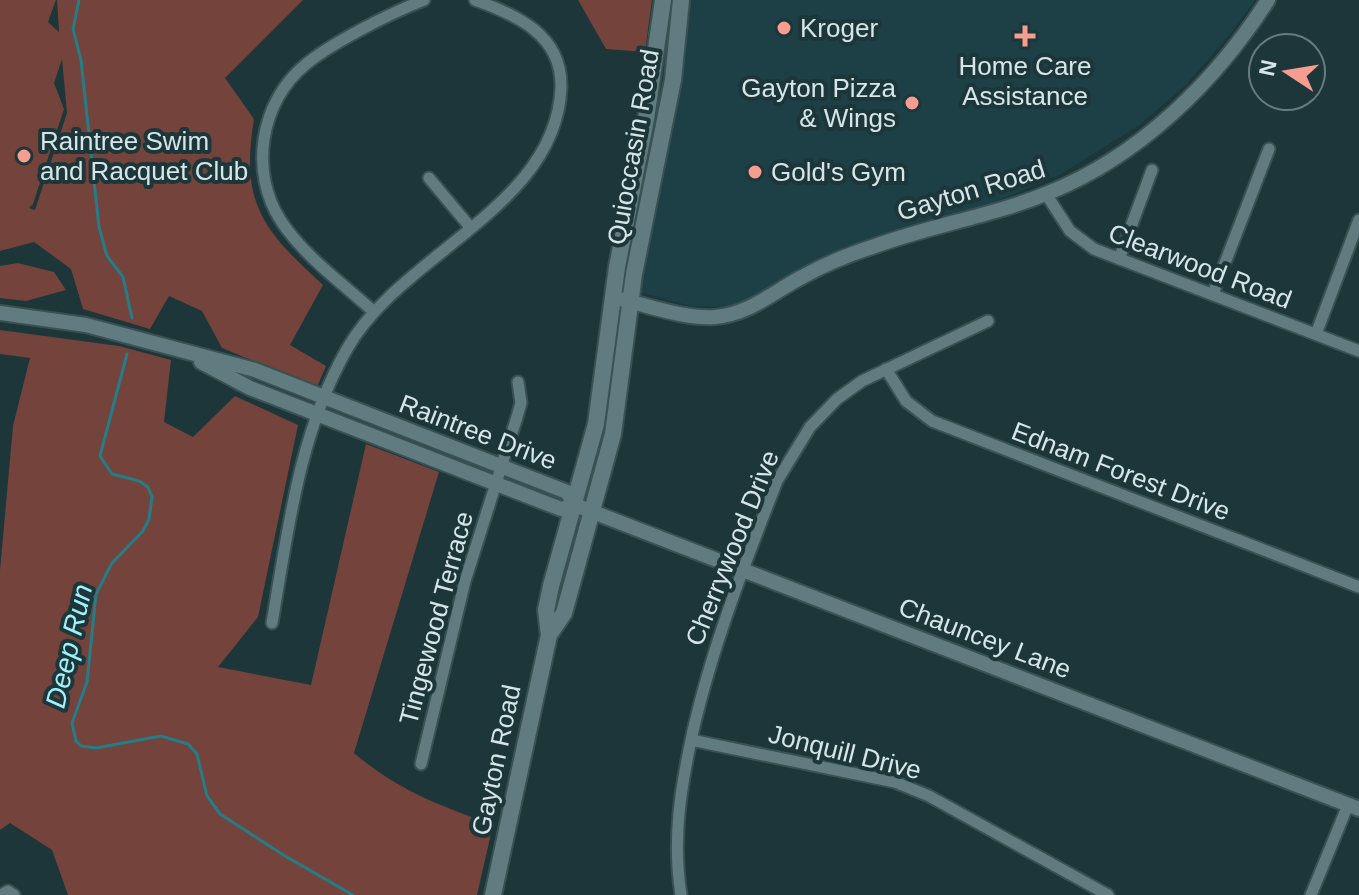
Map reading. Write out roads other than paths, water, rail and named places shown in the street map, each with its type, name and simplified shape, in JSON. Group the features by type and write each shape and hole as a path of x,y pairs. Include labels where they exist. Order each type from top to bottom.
{"main road":[{"name":"Quioccasin Road","path":"612,298 657,56 663,0"},
{"name":"Quioccasin Road","path":"631,302 645,214 673,80 681,0"},
{"name":"Gayton Road","path":"493,895 549,635 546,610 551,586 596,424 612,298"},
{"name":"Gayton Road","path":"549,635 564,613 613,434 631,302"}],"street":[{"path":"373,311 294,239 279,218 264,180 263,140 280,94 304,65 424,0"},
{"path":"272,623 296,485 318,414 346,350 373,311 514,190 534,167 552,129 560,92 559,68 546,39 518,17 475,0"},
{"name":"Gayton Road","path":"612,298 703,317 730,315 752,307 805,275 855,253 1046,194 1083,177 1120,154 1180,106 1219,67 1268,0"},
{"path":"1213,294 1269,149"},
{"path":"1119,259 1152,170"},
{"path":"429,178 470,227"},
{"name":"Clearwood Road","path":"1046,194 1059,216 1079,239 1094,249 1359,351"},
{"path":"1316,334 1359,220"},
{"name":"Raintree Drive","path":"0,313 86,325 255,370 567,492 575,505 561,509 250,388 178,350"},
{"name":"Cherrywood Drive","path":"681,895 677,819 691,740 711,659 777,481 797,445 837,399 862,381 988,321"},
{"name":"Ednam Forest Drive","path":"886,369 906,401 932,421 1359,587"},
{"name":"Tingewood Terrace","path":"421,764 465,581 521,403 518,382"},
{"name":"Chauncey Lane","path":"575,505 1354,807"},
{"name":"Jonquill Drive","path":"691,740 895,782 929,796 1108,895"},
{"path":"1311,895 1354,807"},
{"path":"1,895 8,891 14,895"}],"waterway":[{"name":"Deep Run","path":"79,0 73,29 81,60 99,227 107,256 123,277 132,318"},
{"name":"Deep Run","path":"127,354 100,456 112,474 139,481 148,487 152,497 149,519 143,531 112,563 96,594 87,682 72,723 76,741 81,746 96,748 161,736 188,744 197,754 207,796 220,814 353,895"}],"place":[{"name":"Kroger","path":"784,28"},
{"name":"Home Care Assistance","path":"1025,36"},
{"name":"Gayton Pizza & Wings","path":"912,103"},
{"name":"Raintree Swim and Racquet Club","path":"24,156"},
{"name":"Gold's Gym","path":"755,172"}]}
